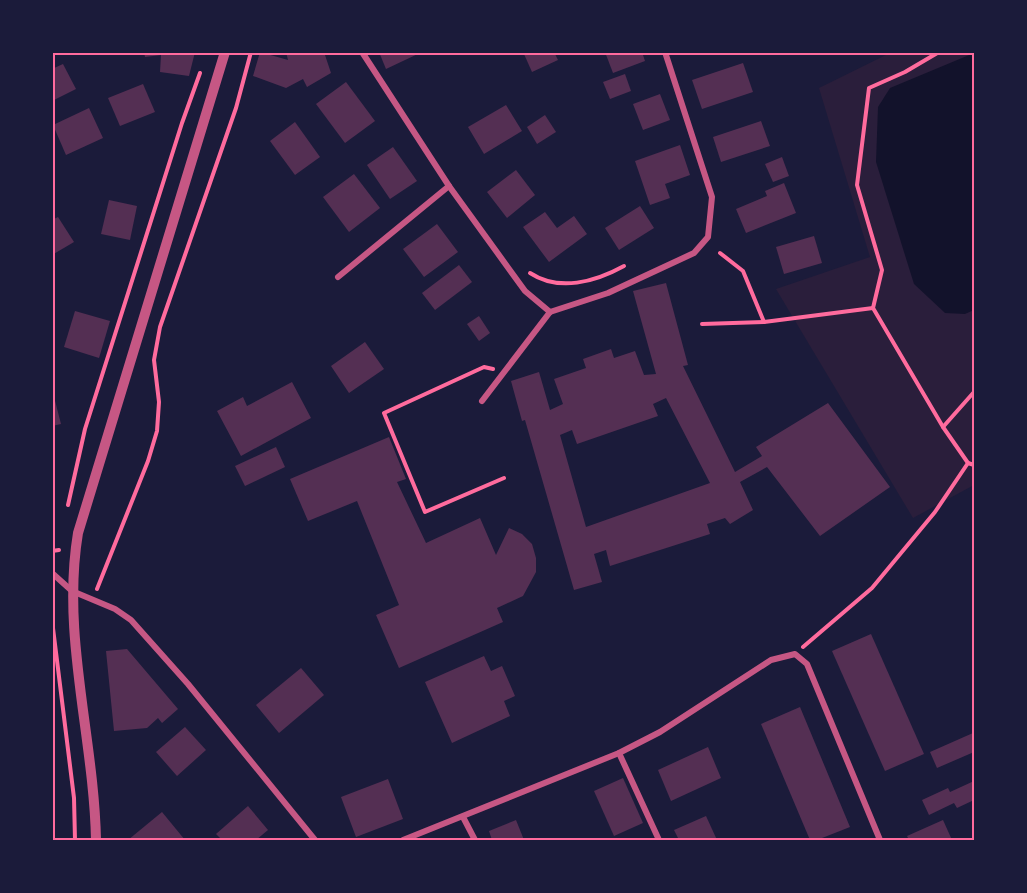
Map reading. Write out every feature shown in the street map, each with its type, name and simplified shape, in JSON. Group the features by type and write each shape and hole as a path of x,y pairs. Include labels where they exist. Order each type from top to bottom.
{"street":[{"path":"96,840 95,793 72,591 74,558 82,513 225,52"},
{"path":"362,52 450,186 525,291 550,312"},
{"path":"482,401 550,312 608,293 694,253 708,237 712,197 664,52"},
{"path":"338,277 450,186"},
{"path":"52,573 72,591 115,609 131,620 188,684 315,840"},
{"path":"403,840 619,753 660,732 771,660 795,654 807,664 880,840"},
{"path":"619,753 658,840"},
{"path":"463,817 475,840"}],"path":[{"path":"94,602 99,581 148,461 157,431 159,402 154,360 160,327 236,108 251,52"},
{"path":"939,52 905,72 868,88 857,185 882,270 873,308 943,427 968,463 975,465"},
{"path":"68,507 69,494 86,429 105,367 182,123 203,67"},
{"path":"720,254 743,270 764,322"},
{"path":"523,266 543,281 563,284 588,280 624,266"},
{"path":"702,324 764,322 873,308"},
{"path":"504,371 484,367 384,413 425,512 504,478"},
{"path":"943,427 975,392"},
{"path":"795,654 872,588 935,512 968,463"},
{"path":"52,551 59,550 61,541"},
{"path":"52,620 74,798 75,840"}],"shaded area":[{"path":"890,53 974,53 974,485 913,518 776,289 870,257 819,88"},
{"path":"974,53 974,310 965,314 945,313 914,284 876,162 878,107 890,88"}],"building":[{"path":"144,52 195,52 189,76 160,72 161,55 145,57"},
{"path":"260,52 288,60 286,52 324,52 331,73 307,87 303,79 286,88 253,76"},
{"path":"379,52 422,52 386,69"},
{"path":"554,52 558,60 532,72 524,54"},
{"path":"605,52 642,52 645,61 613,73"},
{"path":"743,63 753,92 702,109 692,80"},
{"path":"63,64 76,89 52,101 52,69"},
{"path":"625,74 631,91 610,99 603,82"},
{"path":"346,82 375,121 345,143 316,104"},
{"path":"143,84 155,112 120,126 108,98"},
{"path":"660,94 670,120 643,130 633,104"},
{"path":"506,105 522,131 484,154 468,127"},
{"path":"89,108 103,138 66,155 53,125"},
{"path":"545,115 556,132 537,144 527,127"},
{"path":"761,121 770,146 721,162 713,137"},
{"path":"295,122 320,157 295,175 270,141"},
{"path":"680,145 690,175 665,184 670,198 650,205 635,161"},
{"path":"393,147 417,181 390,199 367,165"},
{"path":"782,157 789,176 773,182 765,164"},
{"path":"516,170 535,195 507,218 487,192"},
{"path":"354,174 380,208 349,232 323,197"},
{"path":"784,183 796,213 746,233 736,209 767,196 765,191"},
{"path":"109,200 137,206 130,240 101,234"},
{"path":"640,206 654,228 619,250 605,228"},
{"path":"545,212 557,228 574,216 587,234 549,262 523,227"},
{"path":"58,217 74,242 52,255 52,220"},
{"path":"437,224 458,252 424,277 403,249"},
{"path":"814,236 822,263 784,274 776,247"},
{"path":"459,265 472,282 435,310 422,293"},
{"path":"666,283 688,365 683,366 735,472 762,456 756,447 828,403 890,487 820,536 767,467 740,482 753,510 730,524 725,518 707,524 710,534 610,566 606,550 594,554 602,582 574,590 525,420 522,421 511,381 539,372 550,410 563,404 554,379 586,368 583,359 611,349 614,358 635,351 644,375 656,374 633,291","holes":["666,398 710,483 586,527 560,435 572,430 577,444 658,416 653,404"]},
{"path":"75,311 110,321 99,358 64,347"},
{"path":"479,316 490,333 479,341 467,324"},
{"path":"365,342 384,369 349,393 331,366"},
{"path":"292,382 311,418 241,456 217,411 243,397 247,406"},
{"path":"52,389 61,424 52,426"},
{"path":"389,437 406,479 397,482 426,543 480,518 496,555 509,528 522,534 532,544 536,558 536,572 523,596 497,608 503,622 399,668 376,615 399,605 357,501 308,521 290,479"},
{"path":"276,447 285,467 245,486 235,466"},
{"path":"871,634 924,754 885,771 832,651"},
{"path":"127,649 178,709 162,723 158,718 147,728 114,731 106,651"},
{"path":"484,656 491,671 502,666 515,696 504,701 510,716 452,743 425,682"},
{"path":"301,668 324,695 279,733 256,705"},
{"path":"800,707 850,827 817,840 810,840 761,724"},
{"path":"185,727 206,750 177,776 156,752"},
{"path":"973,733 974,752 937,768 930,752"},
{"path":"708,747 721,778 671,801 658,770"},
{"path":"623,778 643,823 614,836 594,791"},
{"path":"388,779 403,819 356,837 341,797"},
{"path":"974,781 974,800 957,808 954,803 929,815 922,800 948,788 950,792"},
{"path":"248,806 268,830 256,840 222,840 216,834"},
{"path":"162,812 185,840 128,840"},
{"path":"706,816 717,840 679,840 674,830"},
{"path":"516,820 524,840 492,840 489,831"},
{"path":"943,820 952,840 909,840 907,836"}]}
